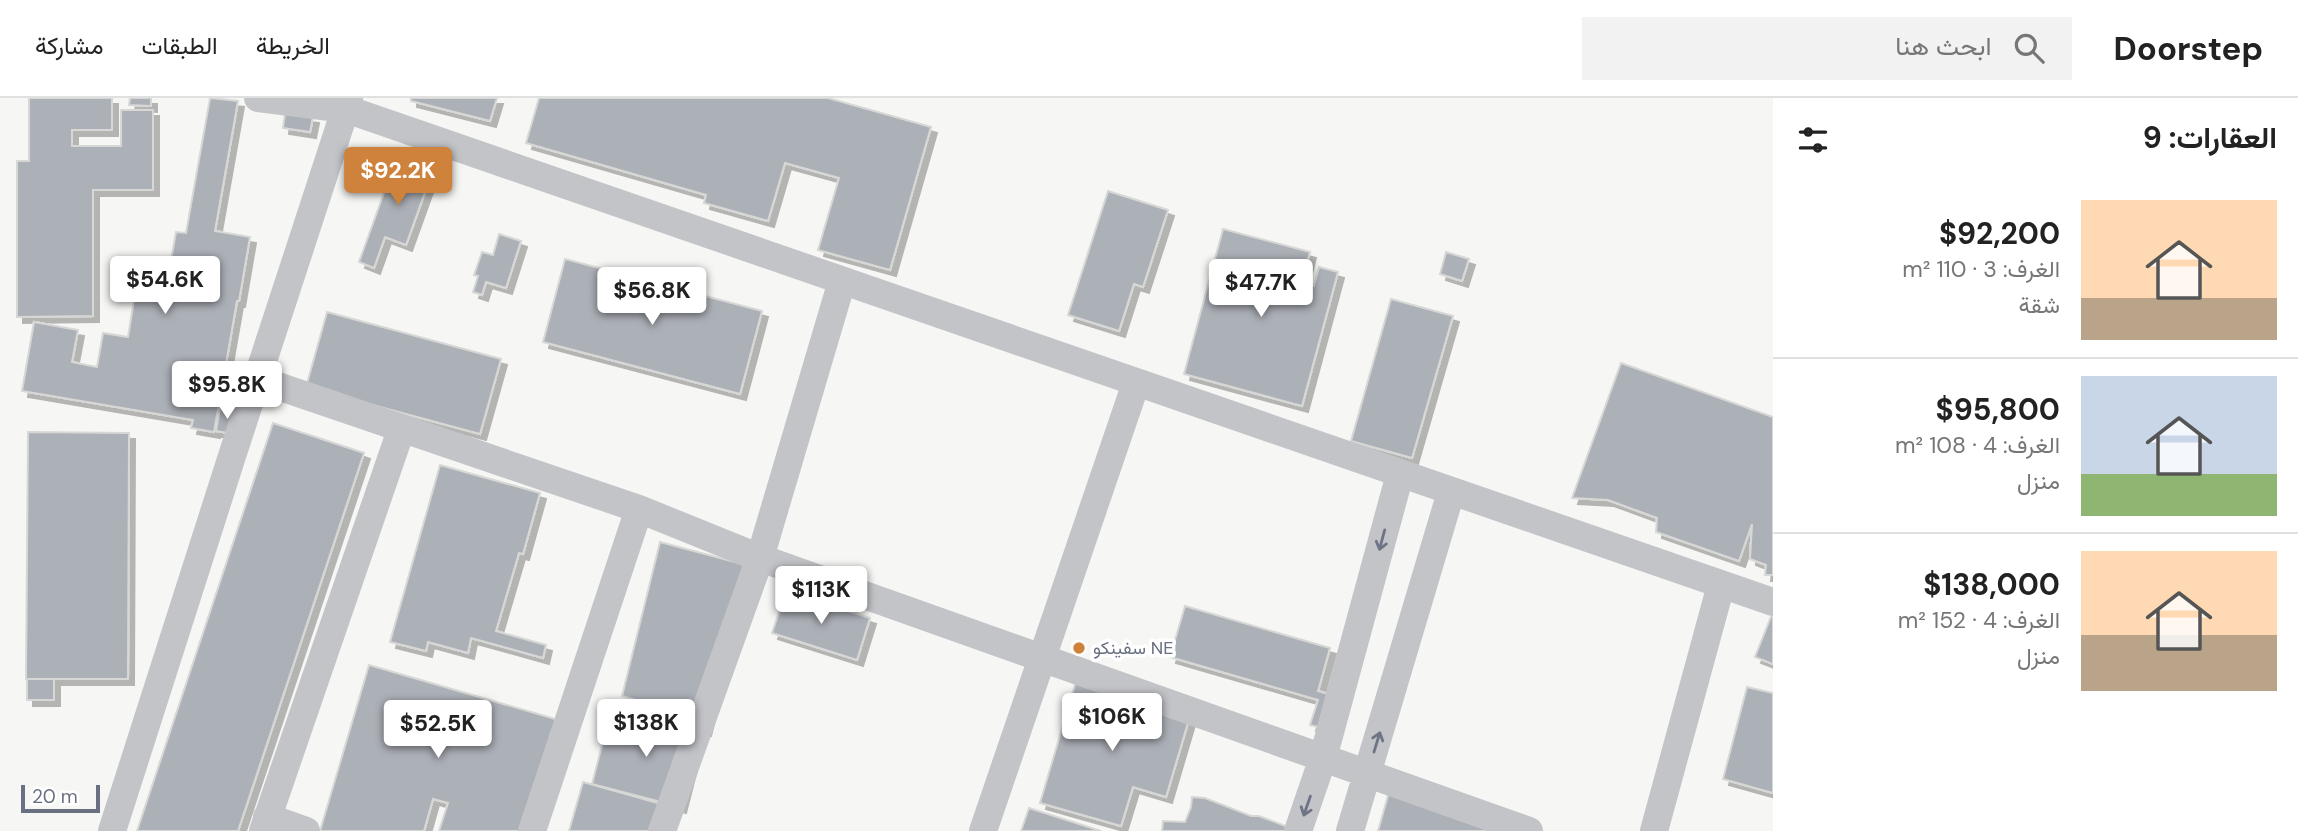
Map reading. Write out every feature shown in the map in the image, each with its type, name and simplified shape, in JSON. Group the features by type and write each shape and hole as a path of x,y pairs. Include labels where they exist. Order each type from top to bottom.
{"street":[{"path":"258,98 348,104 842,281 1773,602"},
{"path":"112,831 348,104"},
{"path":"662,831 760,558 842,281"},
{"path":"257,379 639,509 760,558 1529,831"},
{"path":"983,831 1136,383"},
{"path":"306,831 265,824 401,430"},
{"path":"1298,831 1323,758 1400,474"},
{"path":"1350,831 1451,492"},
{"path":"532,831 639,509"},
{"path":"1654,831 1721,584"}],"building":[{"path":"29,98 112,98 112,130 72,130 72,146 121,146 121,110 153,110 153,190 93,190 93,316 17,317 17,161 29,161"},
{"path":"130,98 151,98 151,106 129,105"},
{"path":"210,98 238,101 215,231 250,237 214,432 191,428 193,420 22,391 34,322 78,330 72,362 97,367 103,333 128,337 135,294 164,299 176,232 186,233"},
{"path":"411,98 497,98 490,121 411,101"},
{"path":"539,98 828,98 931,127 890,270 818,250 839,178 785,163 768,221 704,203 706,195 526,143"},
{"path":"285,113 313,117 310,132 283,128"},
{"path":"398,154 434,167 406,245 385,237 374,268 359,262"},
{"path":"1108,191 1168,210 1143,287 1134,284 1119,331 1068,315"},
{"path":"1223,229 1310,252 1302,282 1314,286 1319,267 1338,272 1302,406 1184,374"},
{"path":"499,234 521,241 506,288 486,282 482,295 473,292 478,276 474,275 482,252 493,255"},
{"path":"1446,252 1469,259 1462,281 1440,274"},
{"path":"565,259 762,311 740,394 543,342"},
{"path":"1391,299 1453,316 1412,458 1351,441"},
{"path":"327,312 501,359 480,434 306,387"},
{"path":"1621,363 1773,417 1773,575 1765,575 1766,565 1750,559 1752,524 1739,561 1656,532 1657,518 1608,500 1572,498"},
{"path":"220,408 238,411 234,434 216,431"},
{"path":"273,423 364,453 238,831 137,831"},
{"path":"28,432 129,433 128,679 26,679"},
{"path":"440,465 540,493 523,554 519,553 496,631 546,645 543,658 471,638 468,653 428,642 426,651 390,642"},
{"path":"660,542 746,565 705,730 636,713 639,701 622,696"},
{"path":"786,591 870,618 857,660 772,633"},
{"path":"1185,606 1330,648 1318,691 1332,695 1322,728 1310,725 1318,700 1170,657"},
{"path":"1773,615 1773,664 1755,657"},
{"path":"369,665 562,721 529,831 439,831 448,803 433,799 424,831 320,831"},
{"path":"27,679 54,679 54,700 27,700"},
{"path":"1076,681 1190,716 1166,797 1133,787 1121,826 1040,803"},
{"path":"1747,687 1773,693 1773,793 1723,779"},
{"path":"611,710 699,733 680,807 592,784"},
{"path":"583,782 672,807 666,831 569,831"},
{"path":"1389,792 1526,831 1378,831"},
{"path":"1192,797 1205,798 1251,816 1259,816 1288,827 1288,831 1162,831 1163,821 1185,822"},
{"path":"1029,808 1101,831 1021,831"}],"place":[{"name":"سفينكو NE","path":"1079,648"}]}
